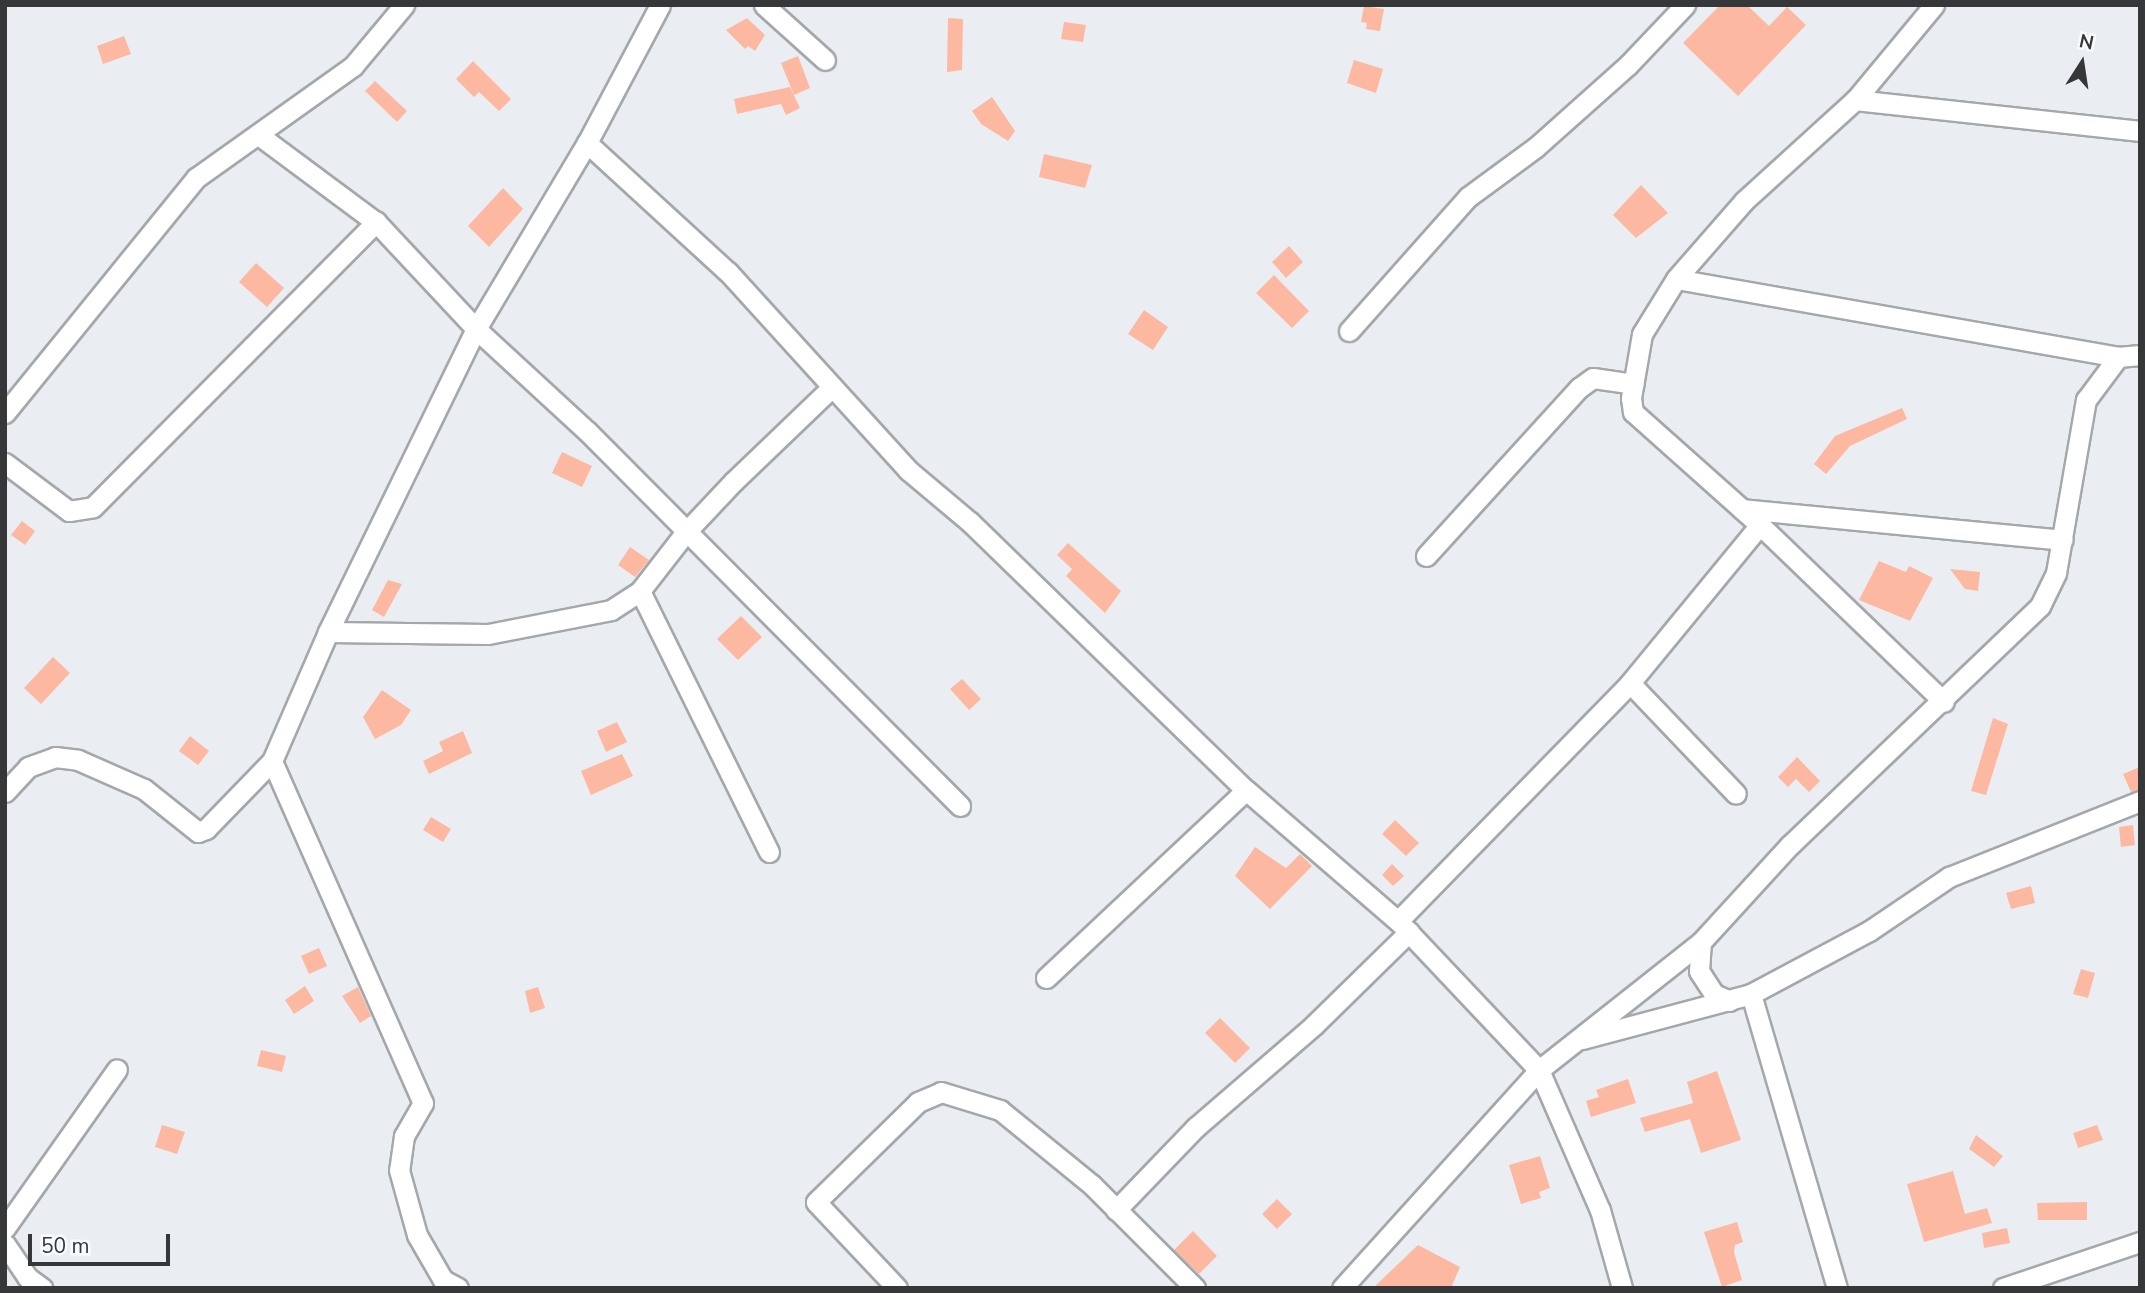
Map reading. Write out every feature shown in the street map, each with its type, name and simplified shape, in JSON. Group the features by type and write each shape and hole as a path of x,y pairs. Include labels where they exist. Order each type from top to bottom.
{"street":[{"path":"5,413 196,178 260,136 353,66 404,5"},
{"path":"5,792 28,767 55,757 78,760 144,789 198,831 206,829 272,761 328,632 476,329 587,143 660,5"},
{"path":"764,5 825,60"},
{"path":"1349,331 1468,197 1536,148 1628,65 1685,5"},
{"path":"1934,5 1855,100 1744,201 1676,279 1642,334 1634,384 1633,412 1760,525 1944,702"},
{"path":"1855,100 2140,131"},
{"path":"260,136 376,222 476,329 587,431 685,533 960,806"},
{"path":"587,143 728,272 908,470 970,522 1246,790 1404,927 1539,1070 1600,1210 1622,1288"},
{"path":"5,463 69,511 93,507 376,222"},
{"path":"1676,279 2118,357 2140,355"},
{"path":"1342,1288 1539,1070 1701,942 1790,845 1944,702 2040,606 2056,573 2087,400 2118,357"},
{"path":"1426,556 1579,388 1593,378 1634,384"},
{"path":"328,632 488,634 611,610 640,591 685,533 832,387"},
{"path":"1742,509 2063,540"},
{"path":"1116,1210 1196,1127 1314,1025 1630,683 1760,525"},
{"path":"640,591 769,852"},
{"path":"1630,683 1736,794"},
{"path":"272,761 423,1103 404,1136 399,1170 416,1235 443,1279 458,1288"},
{"path":"1046,978 1246,790"},
{"path":"1574,1041 1751,994 1869,931 1949,877 2140,801"},
{"path":"1701,942 1699,971 1714,994 1730,1001"},
{"path":"1751,994 1837,1288"},
{"path":"5,1228 117,1069"},
{"path":"897,1288 816,1202 918,1102 941,1093 1000,1110 1116,1210 1195,1288"},
{"path":"2003,1288 2029,1284 2140,1242"},
{"path":"5,1244 27,1277 42,1288"}],"building":[{"path":"1720,5 1747,5 1769,26 1787,7 1806,25 1738,96 1683,43"},
{"path":"1364,6 1384,9 1380,31 1366,29 1367,23 1361,22"},
{"path":"747,18 765,35 755,51 748,46 745,49 726,30"},
{"path":"948,18 963,19 962,70 947,72"},
{"path":"1064,22 1086,25 1083,42 1061,39"},
{"path":"124,36 131,54 103,64 97,46"},
{"path":"798,56 810,88 794,95 781,63"},
{"path":"1354,60 1383,69 1376,93 1347,83"},
{"path":"473,61 511,99 499,111 479,92 474,97 456,79"},
{"path":"375,81 407,111 397,122 365,91"},
{"path":"790,87 800,108 786,115 781,104 737,114 734,99"},
{"path":"992,97 1015,131 1008,141 981,124 972,111"},
{"path":"1044,154 1092,165 1085,188 1039,177"},
{"path":"1641,185 1668,213 1636,238 1613,215"},
{"path":"503,188 523,209 489,247 468,226"},
{"path":"1289,246 1303,262 1286,278 1272,262"},
{"path":"256,263 284,288 267,307 239,282"},
{"path":"1274,275 1309,311 1292,328 1256,293"},
{"path":"1144,310 1168,327 1153,350 1128,334"},
{"path":"1902,408 1907,419 1850,446 1826,474 1814,464 1835,436"},
{"path":"562,452 592,466 582,487 552,473"},
{"path":"22,521 35,531 25,545 11,535"},
{"path":"1068,543 1121,591 1105,613 1066,576 1072,569 1057,555"},
{"path":"630,547 649,560 635,577 618,565"},
{"path":"1879,561 1906,572 1909,566 1933,578 1910,621 1859,600"},
{"path":"1950,569 1980,572 1978,591 1965,589"},
{"path":"388,580 402,584 384,617 372,610"},
{"path":"741,616 762,637 738,660 717,639"},
{"path":"53,657 70,673 41,704 24,688"},
{"path":"962,679 981,699 969,710 950,689"},
{"path":"382,690 411,710 401,725 375,739 363,717"},
{"path":"1993,718 2008,724 1986,795 1971,791"},
{"path":"617,722 627,742 606,752 597,731"},
{"path":"463,731 472,753 429,774 423,761 443,751 439,742"},
{"path":"190,736 209,751 198,765 179,751"},
{"path":"622,754 633,776 591,795 581,771"},
{"path":"1797,757 1820,781 1809,792 1796,779 1788,787 1778,777"},
{"path":"2140,767 2140,789 2131,792 2123,774"},
{"path":"431,817 451,829 443,842 423,830"},
{"path":"1395,820 1419,843 1406,856 1382,834"},
{"path":"2133,825 2135,845 2121,847 2119,827"},
{"path":"1255,847 1286,868 1300,854 1312,866 1270,909 1235,876"},
{"path":"1392,864 1404,876 1393,886 1382,875"},
{"path":"2031,886 2035,903 2011,909 2006,893"},
{"path":"319,948 327,966 309,974 301,956"},
{"path":"2081,969 2095,973 2088,998 2073,994"},
{"path":"305,986 314,1001 294,1014 285,1000"},
{"path":"358,987 371,1016 360,1023 342,996"},
{"path":"538,987 545,1008 530,1013 525,991"},
{"path":"1220,1018 1250,1048 1235,1063 1205,1033"},
{"path":"261,1050 286,1056 282,1072 257,1066"},
{"path":"1717,1071 1741,1140 1701,1153 1690,1119 1645,1132 1640,1118 1693,1103 1687,1082"},
{"path":"1628,1079 1636,1103 1591,1117 1586,1101 1599,1097 1596,1090"},
{"path":"162,1125 185,1132 177,1154 155,1147"},
{"path":"2097,1125 2103,1140 2078,1148 2073,1133"},
{"path":"1976,1135 2003,1156 1994,1167 1969,1149"},
{"path":"1540,1156 1550,1188 1539,1192 1541,1198 1521,1204 1509,1165"},
{"path":"1953,1171 1965,1214 1987,1208 1992,1223 1924,1242 1907,1184"},
{"path":"1277,1199 1292,1214 1277,1229 1262,1214"},
{"path":"2087,1202 2087,1220 2038,1220 2037,1203"},
{"path":"1737,1222 1743,1242 1735,1245 1734,1252 1742,1280 1722,1287 1704,1232"},
{"path":"2007,1228 2010,1243 1984,1248 1982,1233"},
{"path":"1193,1231 1217,1256 1199,1274 1174,1250"},
{"path":"1418,1245 1460,1267 1451,1288 1373,1288"}]}
